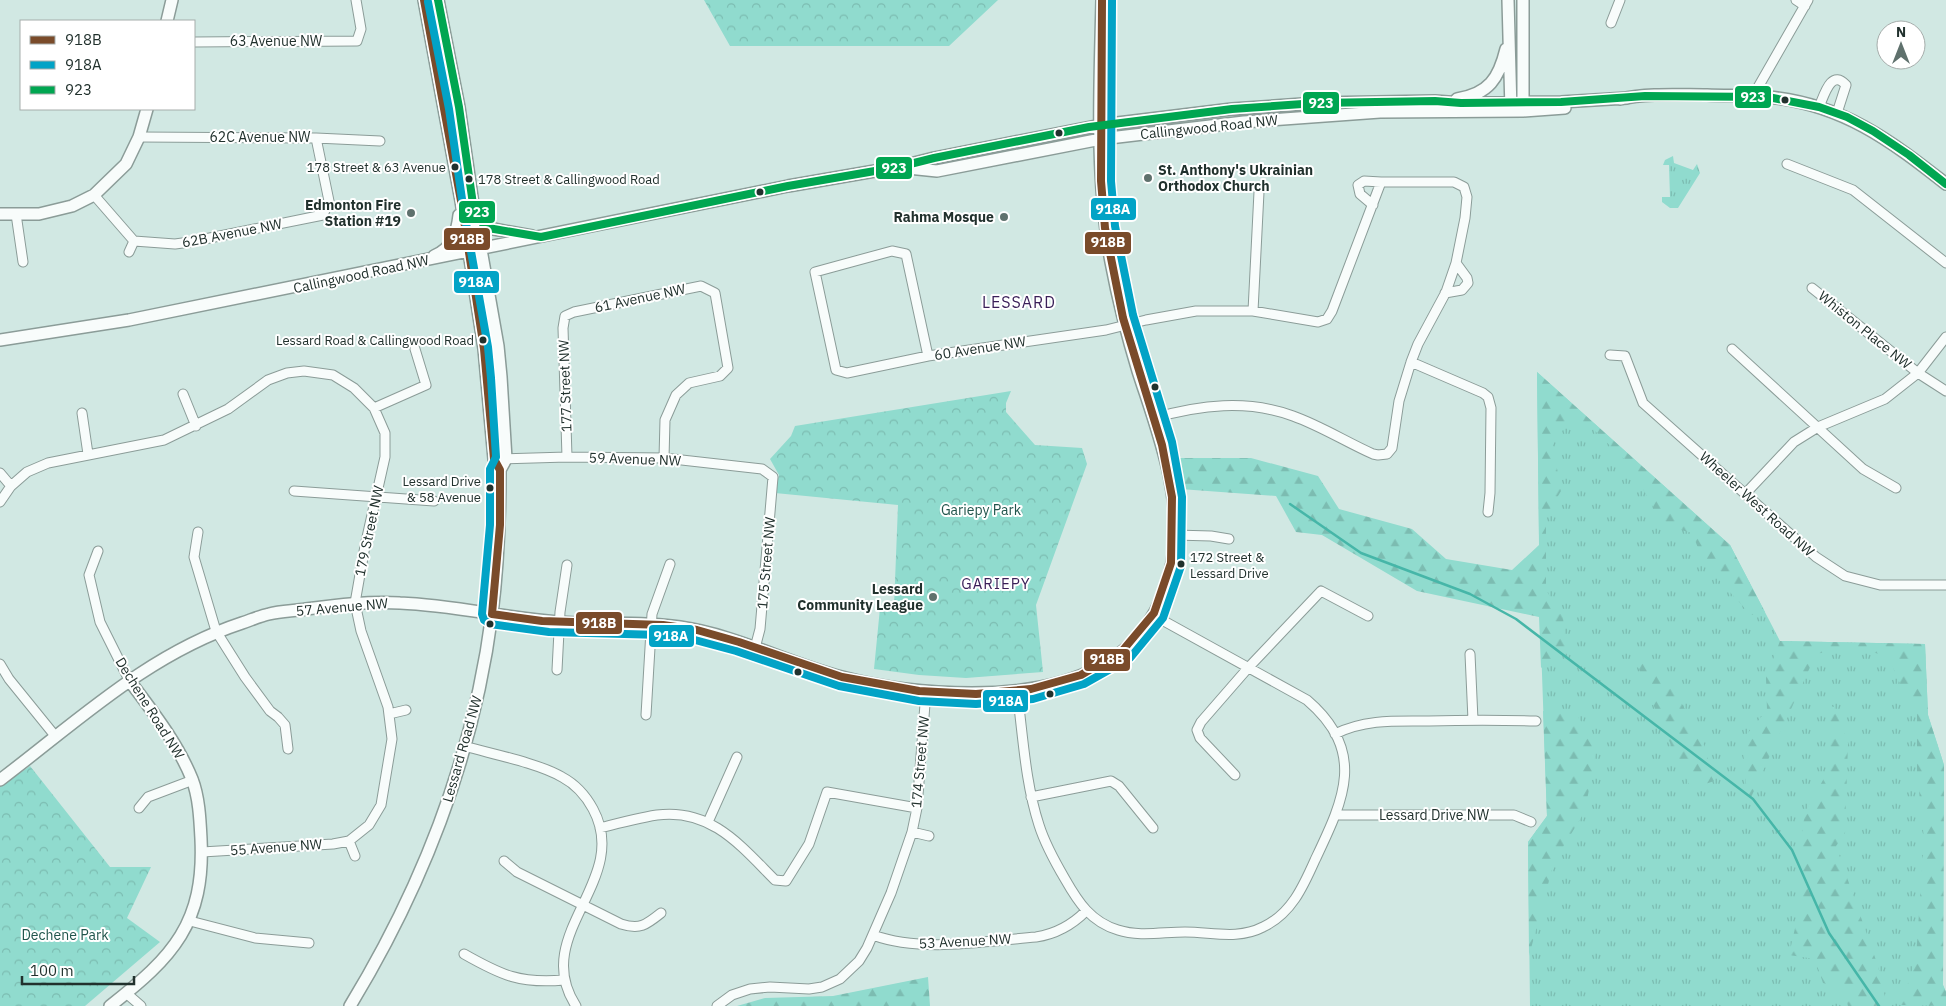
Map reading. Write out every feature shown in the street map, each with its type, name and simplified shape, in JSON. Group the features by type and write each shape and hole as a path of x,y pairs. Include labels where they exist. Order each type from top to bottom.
{"main road":[{"path":"167,20 172,0"},
{"name":"Lessard Road NW","path":"424,0 461,201 500,459"},
{"name":"Lessard Road NW","path":"350,1006 392,932 433,842 464,746 479,690 492,614 499,533 502,377 459,107 438,0"},
{"name":"57 Avenue NW","path":"0,780 129,680 216,631 268,614 355,603 401,602 559,622 651,624 697,630 842,677 890,687 926,691 976,693 1017,691 1052,685 1081,676 1114,659 1130,645 1153,615 1168,580 1175,535 1168,471 1154,418 1125,325 1112,268 1104,217 1101,139 1102,0"},
{"path":"1508,0 1508,42 1517,107"},
{"path":"1517,107 1523,0"},
{"path":"1435,101 1460,99 1478,93 1490,85 1501,69 1508,42"},
{"path":"1517,107 1645,96 1753,96 1785,99 1837,113 1874,131 1909,154 1946,184"},
{"name":"Callingwood Road NW","path":"0,340 129,320 788,186 898,167 934,158 1101,125 1241,109 1317,103 1435,101 1517,107"},
{"name":"Callingwood Road NW","path":"898,167 937,170 1101,139 1244,122 1380,112 1517,107"},
{"path":"0,214 40,214 72,206 94,195 126,164 140,137 147,110"},
{"path":"418,262 442,253 452,242 458,225 461,201"},
{"path":"473,204 483,224 488,228 541,237"},
{"name":"Dechene Road NW","path":"110,1006 167,956 190,921 199,887 202,852 200,817 192,780 174,743 129,680"}],"street":[{"name":"63 Avenue NW","path":"195,42 357,41 361,29 356,0"},
{"path":"1611,22 1620,0"},
{"path":"1753,96 1807,3 1796,0"},
{"path":"1818,107 1830,82 1835,79 1841,80 1846,84 1837,113"},
{"name":"62C Avenue NW","path":"140,137 316,138 380,141"},
{"name":"62B Avenue NW","path":"134,241 175,244 190,242 323,215 328,201 316,138"},
{"path":"1787,164 1853,190 1946,263"},
{"path":"1154,418 1204,406 1233,405 1258,407 1294,416 1368,452 1388,454 1392,448 1400,401 1411,362 1445,293 1456,264 1466,213 1467,197 1464,187 1454,182 1364,181 1358,185 1360,194 1373,205"},
{"name":"60 Avenue NW","path":"928,356 906,254 892,251 815,272 836,370 846,373 928,356 1096,332 1196,311 1253,311 1318,322 1327,319 1332,311 1381,182"},
{"path":"1253,311 1259,192"},
{"path":"94,195 134,241 129,252"},
{"path":"16,214 23,262"},
{"path":"1445,293 1462,290 1468,283 1468,278 1456,264"},
{"name":"61 Avenue NW","path":"565,316 574,312 701,286 715,293 728,368 720,376 689,383 676,395 665,420 664,458"},
{"name":"Whiston Place NW","path":"1812,288 1918,372 1946,391"},
{"name":"177 Street NW","path":"565,316 563,328 567,457"},
{"path":"1746,493 1794,442 1818,427 1885,400 1918,372 1946,338"},
{"path":"374,408 426,385 415,349"},
{"path":"1732,349 1863,469 1896,488"},
{"name":"Wheeler West Road NW","path":"1610,355 1624,356 1643,403 1816,557 1845,576 1880,585 1946,585"},
{"path":"1411,362 1488,396 1491,408 1488,512"},
{"name":"179 Street NW","path":"196,426 228,409 268,380 287,373 304,371 333,375 354,388 374,408 385,434 385,457 355,603 361,631 388,714 392,739 381,805 369,824 349,841"},
{"path":"0,502 11,486 27,472 48,463 164,440 196,426 183,394"},
{"path":"82,413 88,454"},
{"name":"59 Avenue NW","path":"500,459 567,457 664,458 762,469 773,478"},
{"path":"0,473 11,486"},
{"name":"175 Street NW","path":"755,648 760,629 773,478"},
{"path":"294,491 434,501"},
{"path":"198,532 194,557 216,631 245,677 270,711 285,725 288,749"},
{"path":"1175,535 1211,536 1229,539"},
{"name":"Dechene Road NW","path":"98,551 89,575 91,585 100,622 129,680"},
{"path":"646,715 653,607 670,564"},
{"path":"558,670 559,622 567,565"},
{"path":"1236,775 1200,738 1198,730 1201,722 1248,668 1321,591 1368,616"},
{"path":"1017,691 1031,797 1046,844 1076,898 1086,911 1108,927 1132,933 1189,932 1227,935 1243,934 1258,930 1283,914 1299,894 1342,800 1345,774 1343,756 1335,734 1321,713 1307,700 1153,615"},
{"path":"1470,654 1473,720"},
{"path":"0,664 9,679 56,737"},
{"name":"174 Street NW","path":"873,935 891,893 912,832 918,808 926,691"},
{"path":"388,714 406,710"},
{"path":"1335,734 1355,726 1376,722 1536,721"},
{"path":"464,746 547,770 560,776 576,786 585,796 595,813 602,841 600,862 566,944 563,960 564,980 576,1006"},
{"path":"708,822 737,757"},
{"path":"138,808 148,797 192,780"},
{"path":"1031,797 1111,782 1119,786 1153,828"},
{"path":"600,828 658,815 687,815 708,822 731,837 776,880 786,881 809,844 827,792 918,808"},
{"name":"Lessard Drive NW","path":"1336,815 1514,815 1531,822"},
{"path":"912,832 929,836"},
{"path":"349,841 355,856"},
{"name":"55 Avenue NW","path":"202,852 333,844 349,841"},
{"path":"504,861 517,872 583,906 628,926 648,924 661,913"},
{"name":"53 Avenue NW","path":"873,935 903,943 932,944 1036,937 1053,933 1068,926 1086,911"},
{"path":"190,921 255,938 309,943"},
{"path":"717,1006 732,995 750,989 770,987 809,989 831,984 854,968 873,935"},
{"path":"464,954 507,976 530,981 564,980"},
{"path":"126,993 141,1006"}],"green space":[{"path":"704,0 998,0 949,46 730,46"},
{"path":"1673,156 1674,163 1693,170 1697,164 1700,173 1678,208 1670,208 1662,202 1662,197 1670,197 1669,165 1663,165 1665,160"},
{"path":"1537,372 1730,545 1780,641 1925,644 1928,715 1944,765 1943,985 1946,992 1946,1006 1530,1006 1528,842 1547,816 1540,617"},
{"path":"1537,372 1730,545 1765,612 1751,615 1705,565 1692,533 1663,525 1629,464 1593,429 1572,422 1552,440 1561,491 1546,516 1546,590 1563,617 1566,646 1541,668 1539,617 1417,591 1322,535 1296,532 1276,496 1180,489 1174,458 1251,458 1318,476 1339,509 1412,529 1446,559 1512,570 1539,545"},
{"name":"Gariepy Park","path":"1011,391 1006,403 1006,412 1035,445 1082,448 1087,464 1036,605 1043,672 966,678 919,675 874,669 880,608 894,607 898,505 775,493 779,475 770,459 791,436 795,426"},
{"path":"1780,641 1925,644 1928,715 1944,765 1943,985 1946,992 1946,1006 1901,1005 1916,958 1924,839 1917,771 1917,708 1905,695 1888,656 1850,647 1816,654 1748,804 1742,740 1767,710 1766,678"},
{"path":"1633,654 1660,663 1704,745 1714,781 1691,789 1658,716"},
{"path":"1828,706 1834,707 1848,743 1845,834 1836,846 1878,966 1887,1006 1848,1006 1843,991 1823,983 1815,959 1789,955 1802,897 1801,839 1805,812 1827,773"},
{"path":"1543,711 1574,711 1597,746 1585,811 1554,862 1529,956 1528,842 1547,816"},
{"name":"Dechene Park","path":"30,766 110,867 151,867 127,918 160,942 85,1006 0,1006 0,787"},
{"path":"928,977 930,1006 737,1006 765,998 833,996"}],"waterway":[{"path":"1290,504 1361,553 1470,594 1516,619 1753,799 1792,850 1829,933 1879,1006"}],"transit line":[{"name":"918B","path":"424,0 461,201 484,349 494,459 500,470 500,525 492,614 542,621 663,625 697,630 739,642 842,677 919,691 976,694 1031,689 1081,675 1123,650 1154,613 1171,563 1172,497 1162,445 1123,318 1105,228 1101,181 1102,0"},
{"name":"923","path":"438,0 459,107 473,204 483,224 488,228 541,237 788,186 898,167 1089,127 1232,109 1317,103 1435,101 1461,103 1561,102 1645,96 1768,97 1819,107 1847,117 1873,131 1909,155 1946,184"},
{"name":"918A","path":"428,2 449,109 463,206 488,347 491,378 496,457 490,469 490,525 482,614 484,620 490,624 549,632 662,635 695,640 736,651 839,686 919,701 976,704 1033,699 1084,684 1130,658 1163,618 1181,566 1182,497 1172,442 1133,315 1115,226 1111,181 1112,0"}],"place":[{"name":"178 Street & 63 Avenue","path":"455,167"},
{"name":"St. Anthony's Ukrainian Orthodox Church","path":"1148,178"},
{"name":"178 Street & Callingwood Road","path":"469,179"},
{"name":"Edmonton Fire Station #19","path":"411,213"},
{"name":"Rahma Mosque","path":"1004,217"},
{"name":"Lessard Road & Callingwood Road","path":"483,340"},
{"name":"Lessard Drive & 58 Avenue","path":"490,488"},
{"name":"172 Street & Lessard Drive","path":"1181,564"},
{"name":"Lessard Community League","path":"933,597"}],"district":[{"name":"LESSARD","path":"1019,302"},
{"name":"GARIEPY","path":"996,584"}]}
